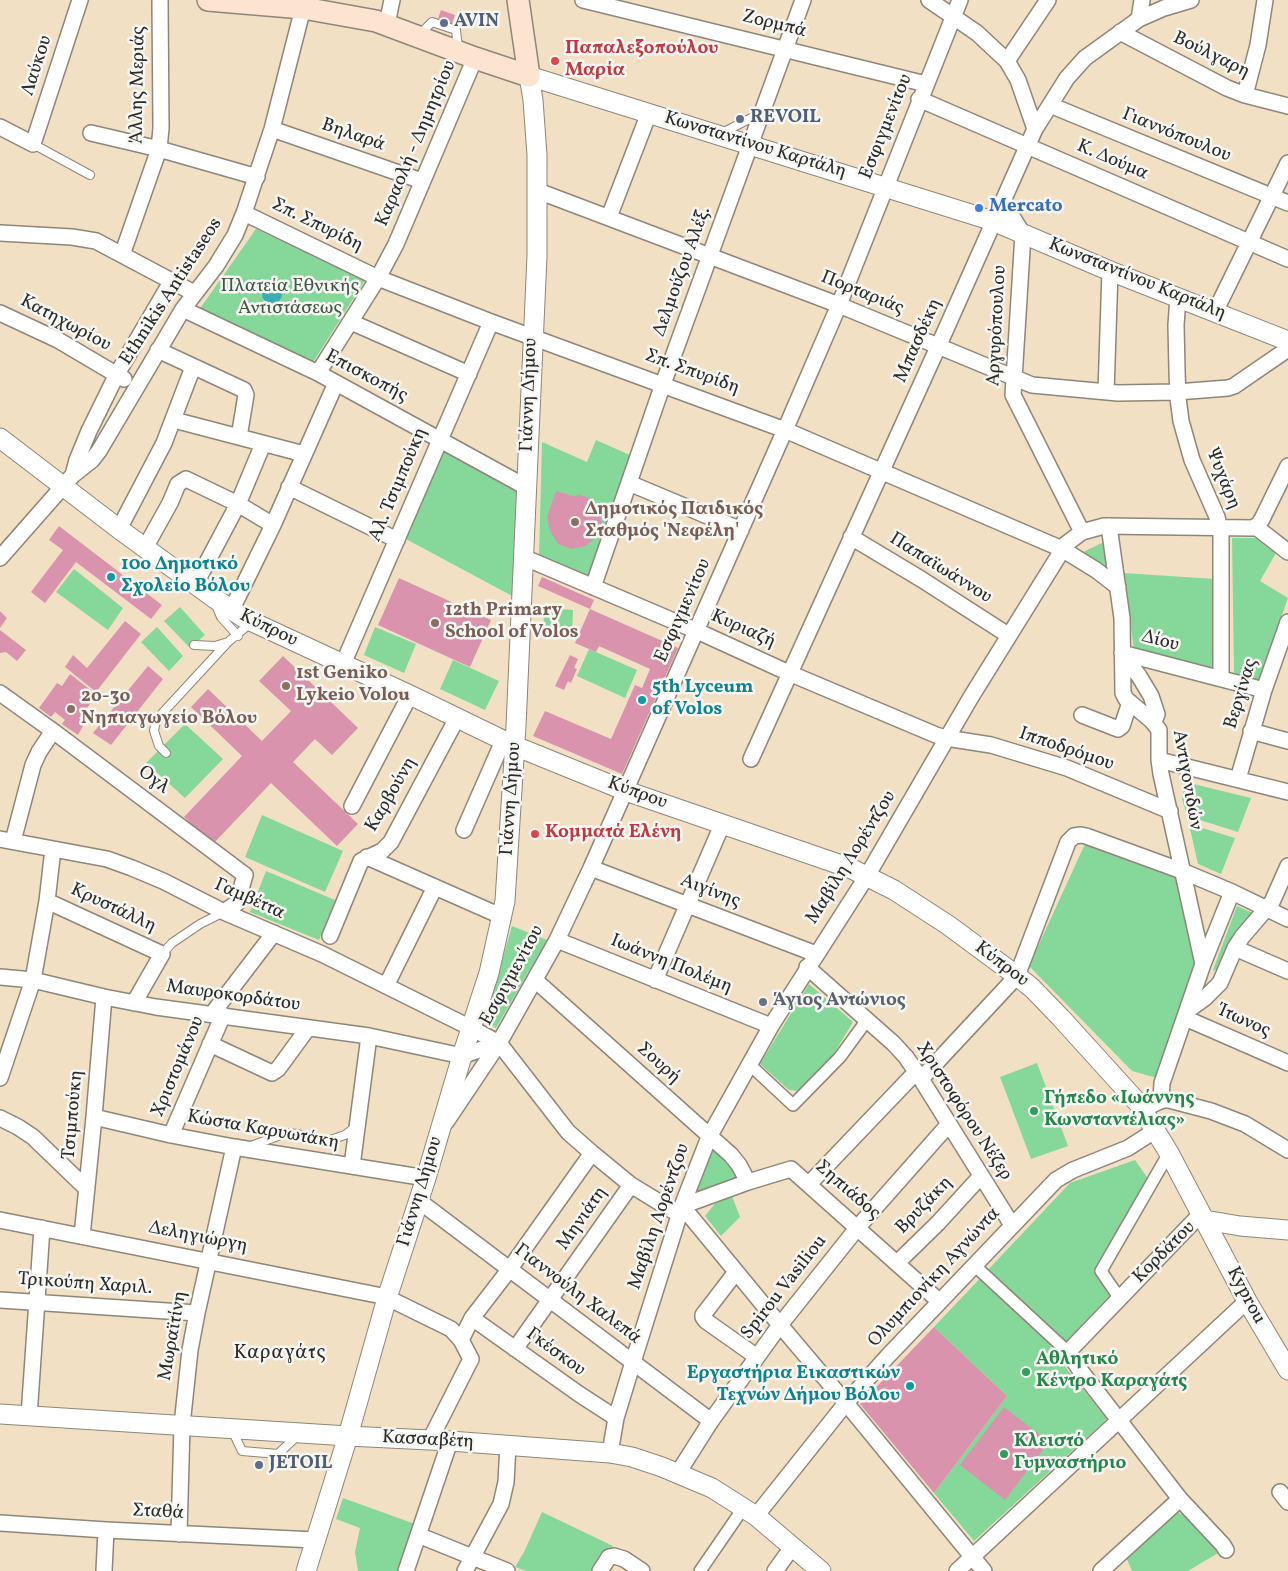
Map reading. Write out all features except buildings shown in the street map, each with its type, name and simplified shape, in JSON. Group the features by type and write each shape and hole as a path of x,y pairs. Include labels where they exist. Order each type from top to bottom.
{"main road":[{"name":"Κωνσταντίνου Καρτάλη","path":"208,0 304,8 387,24 466,55 529,76"},
{"name":"Γιάννη Δήμου","path":"518,0 529,76"}],"street":[{"name":"Λαύκου","path":"34,144 80,0"},
{"name":"Άλλης Μεριάς","path":"122,255 159,150 161,118 160,0"},
{"path":"387,24 392,0"},
{"name":"Ζορμπά","path":"583,0 633,6 786,49 926,84"},
{"name":"Δελμούζου Αλέξ.","path":"593,587 663,384 803,0"},
{"path":"929,0 993,47 1007,61 1018,80 1035,129"},
{"name":"Εσφιγμενίτου","path":"438,1134 499,1043 535,980 591,868 839,305 919,99 960,0"},
{"path":"1007,61 1048,0"},
{"path":"1139,19 1142,0"},
{"name":"Μπασδέκη","path":"751,759 1035,129 1067,78 1079,64 1139,19 1164,8 1191,0"},
{"path":"1245,95 1258,45 1265,0"},
{"name":"Ethnikis Antistaseos","path":"0,558 68,481 92,460 99,451 183,309 238,229 272,129 304,8"},
{"name":"Βούλγαρη","path":"1120,32 1219,84 1245,95 1288,106"},
{"name":"Καραολή - Δημητρίου","path":"318,373 378,278 399,238 422,181 466,55"},
{"name":"Κωνσταντίνου Καρτάλη","path":"529,76 993,221 1110,271 1288,341"},
{"name":"Γιάννη Δήμου","path":"306,1571 348,1436 387,1298 489,973 503,917 506,894 509,744 523,557 537,256 538,191 536,132 529,76"},
{"name":"Κ. Δούμα","path":"919,99 1288,259"},
{"name":"Γιαννόπουλου","path":"1050,105 1288,203"},
{"path":"609,218 649,113"},
{"path":"0,127 34,144"},
{"name":"Βηλαρά","path":"272,129 422,181"},
{"name":"Σπ. Σπυρίδη","path":"91,133 257,177"},
{"path":"1215,312 1288,163"},
{"name":"Πορταριάς","path":"538,191 839,305 1013,378 1039,386 1106,392 1177,392 1222,389 1234,386 1288,349"},
{"path":"1002,202 1024,234"},
{"name":"Σπ. Σπυρίδη","path":"244,213 378,278 491,322 785,430 1062,549 1096,570 1118,587"},
{"path":"0,233 84,238 96,241 194,293"},
{"name":"Αργυρόπουλου","path":"1024,234 1013,395 1082,532"},
{"path":"1106,392 1110,271"},
{"path":"68,481 89,431 117,374 171,282"},
{"name":"Ψυχάρη","path":"1178,297 1176,325 1177,392 1181,421 1187,447 1221,528 1221,678"},
{"name":"Επισκοπής","path":"183,309 318,373 526,487"},
{"name":"Κατηχωρίου","path":"0,313 58,340 136,386"},
{"path":"351,322 469,374"},
{"name":"Αλ. Τσιμπούκη","path":"343,664 491,322"},
{"path":"158,350 193,368 240,386 244,390 246,396 239,438"},
{"path":"119,529 164,443 193,368"},
{"path":"232,611 273,525 336,383"},
{"path":"174,420 304,454"},
{"name":"Κύπρου","path":"0,438 68,481 119,529 232,611 252,622 410,695 509,744 626,791 829,860 894,890 928,912 1017,976 1062,1018 1125,1087 1143,1110 1170,1153 1205,1220"},
{"path":"195,584 238,504 263,444"},
{"path":"1288,466 1262,519 1256,526 1288,552"},
{"path":"145,548 170,503 178,484 182,480 191,480 238,504 273,525"},
{"path":"628,483 741,530"},
{"path":"289,487 397,540"},
{"path":"1082,715 1119,729 1130,702 1123,693 1123,629 1109,526"},
{"name":"Μαβίλη Λορέντζου","path":"610,1453 616,1418 633,1362 681,1210 709,1137 770,1026 867,876 946,738 1062,549 1082,532 1109,526 1250,529 1256,526"},
{"name":"Παπαϊωάννου","path":"851,537 1008,635"},
{"name":"Κυριαζή","path":"523,557 697,631 789,673 946,738"},
{"name":"Βεργίνας","path":"1238,780 1264,690 1284,644 1288,622"},
{"name":"Δίου","path":"1122,653 1264,690"},
{"name":"Δίου","path":"1122,653 1153,700 1156,714 1154,722"},
{"name":"Ογλ","path":"0,694 53,731 245,875 238,902 224,912"},
{"path":"352,806 410,695"},
{"name":"Αντιγονιδών","path":"1130,702 1154,722 1159,732 1159,760 1203,964"},
{"name":"Καρβούνη","path":"330,936 361,861 382,851 394,838 457,718"},
{"path":"6,840 33,765 53,731"},
{"path":"1251,731 1288,741"},
{"name":"Ιπποδρόμου","path":"946,738 990,745 1066,768 1170,811"},
{"path":"464,830 509,744"},
{"path":"1159,760 1288,792"},
{"path":"655,980 722,825"},
{"path":"809,1184 1017,976 1068,842 1074,836 1081,834 1182,871 1288,919"},
{"name":"Γαμβέττα","path":"6,840 107,859 132,868 163,881 224,912 322,954 499,1043"},
{"path":"0,1078 33,980 54,849"},
{"path":"367,857 503,917"},
{"path":"1186,1014 1220,983 1235,948 1267,910 1277,893 1288,866"},
{"name":"Αιγίνης","path":"591,868 816,954"},
{"path":"386,986 435,887"},
{"path":"1160,1101 1162,1083 1203,964 1232,892"},
{"name":"Κρυστάλλη","path":"47,901 162,954"},
{"name":"Χριστομάνου","path":"171,1135 210,1044 218,1014 274,933"},
{"name":"Ιωάννη Πολέμη","path":"556,940 770,1026"},
{"path":"1235,948 1288,971"},
{"path":"134,1003 162,954"},
{"name":"Χριστοφόρου Νέζερ","path":"807,967 900,1050 918,1075 1012,1225"},
{"name":"Μαυροκορδάτου","path":"0,978 33,980 104,998 134,1003 369,1036 462,1056"},
{"name":"Σουρή","path":"535,980 736,1160 748,1182"},
{"name":"Τσιμπούκη","path":"82,1236 104,998"},
{"name":"Ίτωνος","path":"1186,1014 1288,1063"},
{"path":"749,1064 793,1105 840,1057 867,1020"},
{"path":"210,1044 272,1073 278,1069 308,1028"},
{"path":"352,1166 369,1036"},
{"path":"462,1056 499,1043 568,1132 631,1185 681,1210 736,1272 846,1403 984,1571"},
{"path":"1143,1110 1160,1101 1169,1100 1191,1104 1228,1117 1254,1129 1288,1150"},
{"name":"Κώστα Καρυωτάκη","path":"94,1117 171,1135 239,1148 426,1178"},
{"path":"0,1118 33,1137 87,1189"},
{"name":"Spirou Vasiliou","path":"678,1473 711,1421 780,1325 858,1227 949,1124"},
{"name":"Ολυμπιονίκη Αγνώντα","path":"750,1512 846,1403 940,1301 1056,1180 1064,1174 1128,1148 1156,1130"},
{"name":"Μωραϊτίνη","path":"179,1534 182,1425 186,1381 197,1313 209,1260 239,1148"},
{"path":"461,1340 472,1318 509,1270 592,1153"},
{"path":"1120,1299 1101,1271 1170,1153"},
{"name":"Σηπιάδος","path":"681,1210 748,1182 789,1168 940,1301"},
{"name":"Βρυζάκη","path":"897,1263 938,1223 981,1176"},
{"name":"Μηνιάτη","path":"515,1349 631,1185"},
{"name":"Γιαννούλη Χαλεπά","path":"419,1201 711,1421"},
{"name":"Δεληγιώργη","path":"0,1220 209,1260 387,1298"},
{"name":"Κορδάτου","path":"1068,1352 1195,1220 1288,1230"},
{"name":"Kyprou","path":"1205,1220 1247,1300 1288,1370"},
{"path":"29,1416 42,1228"},
{"path":"974,1265 1068,1352 1180,1499 1226,1550"},
{"path":"736,1272 703,1317 757,1357"},
{"path":"387,1298 451,1329 461,1340 472,1359 430,1440"},
{"name":"Τρικούπη Χαριλ.","path":"0,1300 197,1313"},
{"path":"957,1571 1247,1300"},
{"name":"Γκέσκου","path":"472,1318 616,1418"},
{"name":"Κασσαβέτη","path":"0,1414 450,1441 610,1453 648,1461 712,1488 750,1512 821,1571"},
{"path":"406,1571 450,1441"},
{"path":"465,1571 501,1504 506,1482 508,1445"},
{"path":"1101,1571 1180,1499"},
{"path":"700,1571 750,1512"},
{"name":"Σταθά","path":"0,1523 315,1540"},
{"path":"104,1571 106,1530"},
{"path":"418,1535 507,1571"},
{"path":"775,1571 793,1546"},
{"path":"600,1571 609,1557 614,1556 624,1559 642,1571"}],"lane":[{"path":"718,135 763,113"},
{"path":"34,144 90,175"},
{"path":"214,598 221,617 238,636"},
{"path":"194,645 216,646 228,642 238,636 252,622"},
{"path":"166,752 159,746 154,731 156,720 228,642"},
{"path":"162,954 172,943 200,924 224,912"},
{"path":"239,1148 286,1133 298,1134 323,1141 330,1140 344,1135 357,1126"}],"green space":[{"name":"Πλατεία Εθνικής Αντιστάσεως","path":"256,229 365,280 312,364 199,310"},
{"path":"596,440 632,456 590,577 539,556 542,442 587,462"},
{"path":"443,447 520,489 516,598 404,538"},
{"path":"1232,538 1258,538 1276,553 1260,581 1288,598 1259,681 1234,673"},
{"path":"1106,541 1110,571 1081,553"},
{"path":"74,569 123,608 108,630 56,592"},
{"path":"1123,573 1215,579 1215,669 1134,649"},
{"path":"180,607 205,635 190,648 164,621"},
{"path":"544,608 573,610 572,638 543,636"},
{"path":"157,627 183,656 169,671 141,642"},
{"path":"375,627 416,644 404,673 364,655"},
{"path":"589,649 637,670 625,698 577,676"},
{"path":"453,660 499,681 485,710 440,689"},
{"path":"185,724 223,759 185,798 146,763"},
{"path":"1185,782 1251,798 1238,832 1187,816 1182,799"},
{"path":"262,815 343,851 325,892 245,857"},
{"path":"1189,824 1235,838 1221,874 1198,864"},
{"path":"1085,844 1179,879 1199,964 1157,1078 1132,1071 1029,966"},
{"path":"266,871 335,900 319,940 250,912"},
{"path":"1237,906 1255,914 1214,971 1213,970"},
{"path":"512,926 547,940 496,1028 485,1021"},
{"path":"809,984 853,1022 833,1055 798,1091 789,1090 760,1064"},
{"name":"Γήπεδο «Ιωάννης Κωνσταντέλιας»","path":"1037,1063 1068,1146 1031,1159 1000,1077"},
{"path":"716,1147 738,1176 736,1181 700,1193 696,1191 712,1149"},
{"name":"Αθλητικό Κέντρο Καραγάτς","path":"1135,1160 1149,1180 1123,1226 1095,1269 1111,1294 1065,1343 1059,1338 1050,1348 1107,1419 974,1541 934,1493 1007,1396 934,1327 1070,1183"},
{"path":"732,1196 740,1217 721,1236 705,1216 717,1201"},
{"path":"343,1498 415,1524 399,1571 358,1571 355,1552 360,1528 336,1519"},
{"path":"1176,1509 1180,1514 1185,1512 1218,1553 1188,1571 1132,1571 1126,1557"},
{"path":"542,1512 613,1546 594,1571 526,1571 515,1567"}],"water":[{"path":"268,284 276,284 282,290 282,298 276,304 268,304 262,298 262,290"}],"place":[{"name":"AVIN","path":"444,23"},
{"name":"Παπαλεξοπούλου Μαρία","path":"555,61"},
{"name":"REVOIL","path":"740,119"},
{"name":"Mercato","path":"979,208"},
{"name":"Δημοτικός Παιδικός Σταθμός 'Νεφέλη'","path":"575,522"},
{"name":"10ο Δημοτικό Σχολείο Βόλου","path":"111,577"},
{"name":"12th Primary School of Volos","path":"435,623"},
{"name":"1st Geniko Lykeio Volou","path":"286,686"},
{"name":"5th Lyceum of Volos","path":"642,700"},
{"name":"2ο-3ο Νηπιαγωγείο Βόλου","path":"71,709"},
{"name":"Κομματά Ελένη","path":"535,834"},
{"name":"Άγιος Αντώνιος","path":"763,1002"},
{"name":"Γήπεδο «Ιωάννης Κωνσταντέλιας»","path":"1034,1111"},
{"name":"Αθλητικό Κέντρο Καραγάτς","path":"1026,1372"},
{"name":"Εργαστήρια Εικαστικών Τεχνών Δήμου Βόλου","path":"910,1386"},
{"name":"Κλειστό Γυμναστήριο","path":"1004,1454"},
{"name":"JETOIL","path":"259,1465"}],"district":[{"name":"Καραγάτς","path":"280,1354"}]}
